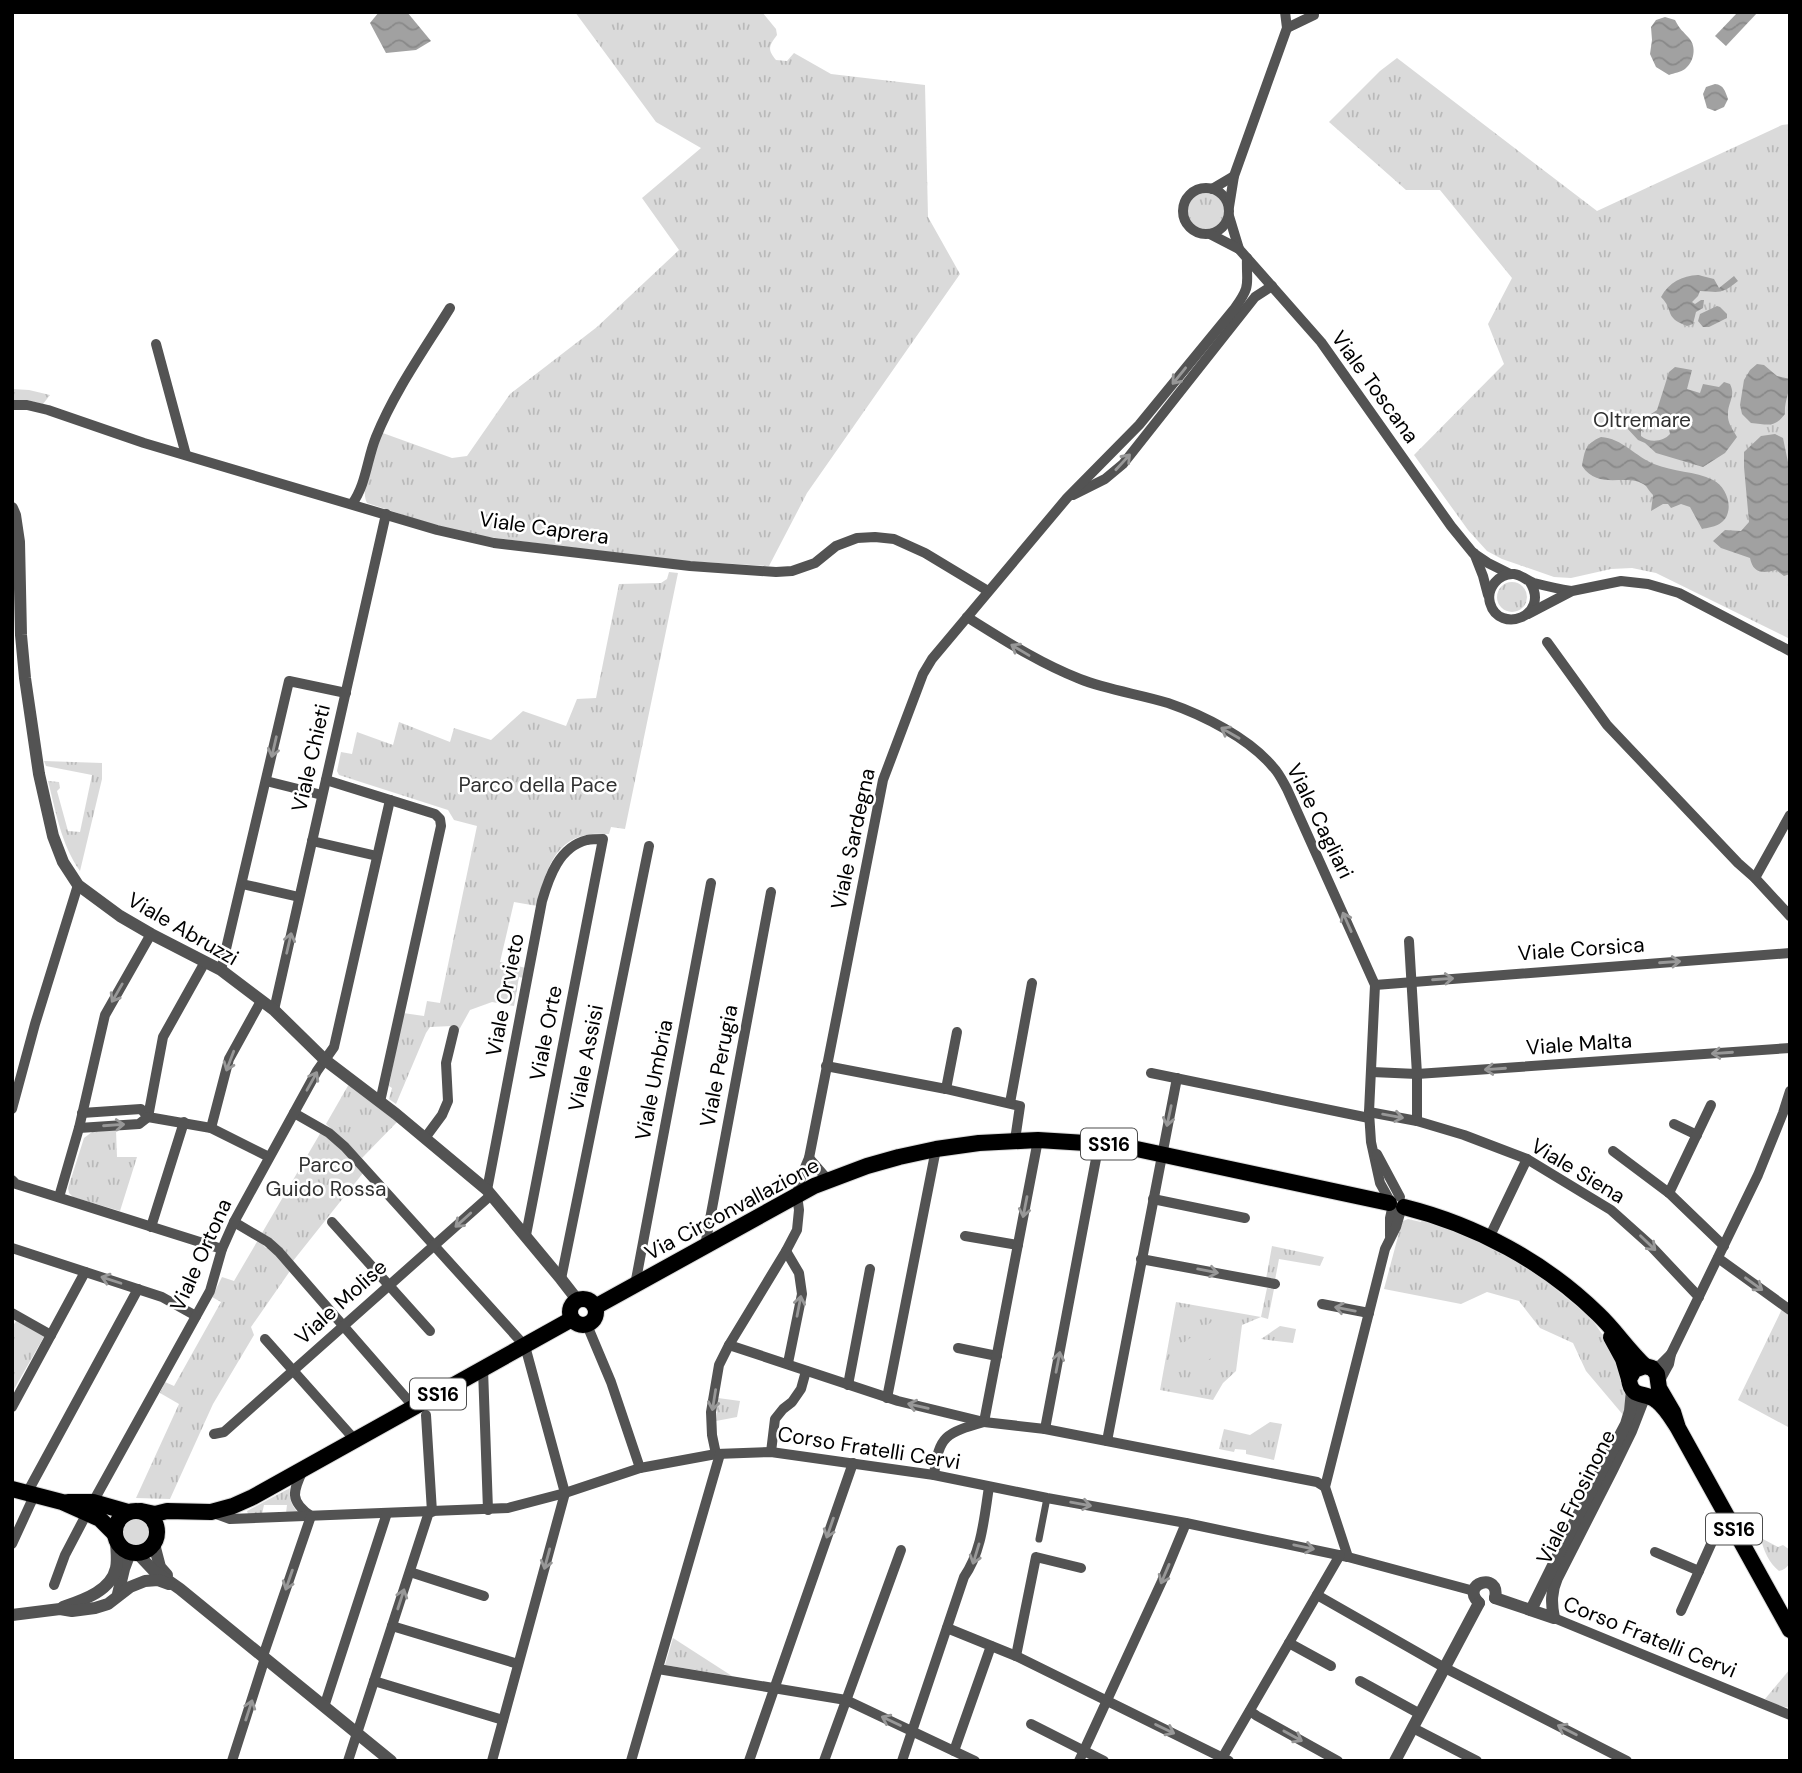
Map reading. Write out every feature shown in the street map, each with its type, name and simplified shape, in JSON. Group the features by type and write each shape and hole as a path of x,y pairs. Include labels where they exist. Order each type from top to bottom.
{"main road":[{"name":"Via Circonvallazione","path":"595,1307 797,1195 828,1180 888,1160 936,1149 1015,1140 1099,1143 1396,1205 1452,1221 1489,1238 1553,1276 1598,1314 1657,1374 1658,1384 1678,1427"},
{"path":"584,1299 595,1307 594,1319 579,1322 570,1312 576,1301 584,1299"},
{"name":"Via Circonvallazione","path":"1598,1314 1623,1359 1635,1388 1661,1404 1678,1427 1790,1630"},
{"name":"SS16","path":"24,1493 90,1508 155,1514 167,1511 211,1512 233,1506 355,1440 421,1411 483,1369 525,1346 579,1322"},
{"path":"1648,1367 1634,1370 1635,1388 1652,1393 1658,1384"},
{"path":"90,1508 115,1536 119,1545 133,1553 143,1552 180,1513"},
{"path":"115,1536 118,1520 135,1512 153,1519 155,1537"}],"street":[{"path":"1228,211 1223,195 1212,189 1204,189 1190,195 1184,207 1188,225 1198,232 1210,234 1222,228 1228,211 1234,176 1287,28 1287,12 1301,17 1315,13"},
{"path":"1287,28 1315,13"},
{"path":"1212,189 1234,176"},
{"name":"Viale Toscana","path":"1228,211 1238,249"},
{"name":"Viale Toscana","path":"1210,234 1238,249 1321,342 1473,553 1490,603"},
{"name":"Viale Sardegna","path":"718,1454 712,1435 712,1412 719,1365 797,1230 797,1195 809,1158 883,780 923,674 932,659 1067,498 1139,425 1235,308 1246,293 1247,258"},
{"name":"Viale Sardegna","path":"1067,498 1105,479 1123,464 1255,297 1272,286"},
{"path":"352,504 360,493 376,437 395,398 450,308"},
{"path":"156,344 186,455"},
{"name":"Viale Caprera","path":"12,405 37,407 437,530 494,543 690,566 776,572 792,571 816,563 836,546 857,538 875,537 894,539 925,553 988,591"},
{"name":"Viale Abruzzi","path":"12,508 19,542 25,678 39,774 53,836 63,862 78,885 120,916 221,970 274,1010 325,1060 489,1192 576,1301"},
{"name":"Viale Chieti","path":"274,1010 386,514"},
{"name":"Viale Toscana","path":"1473,553 1510,574"},
{"path":"1572,592 1530,582 1510,574 1493,584 1489,597 1497,614 1509,620 1528,614 1572,592 1621,581 1648,584 1679,593 1790,651"},
{"path":"1528,614 1535,602 1530,582"},
{"name":"Viale Cagliari","path":"967,617 1024,653 1054,668 1083,680 1185,710 1232,733 1274,767 1287,789 1375,985 1369,1115 1371,1142 1396,1205"},
{"path":"1547,642 1607,725 1789,914"},
{"path":"221,970 289,681 346,693"},
{"path":"326,780 435,814 440,819 441,826 380,1102"},
{"path":"266,781 323,795"},
{"name":"Viale Ortona","path":"54,1585 65,1555 210,1291 222,1249 234,1222 317,1071 334,1047 390,800"},
{"path":"1755,878 1790,815"},
{"name":"Viale Orvieto","path":"489,1192 548,880 562,856 573,846 587,840 603,839"},
{"name":"Viale Orte","path":"526,1235 603,839"},
{"path":"312,841 377,856"},
{"name":"Viale Assisi","path":"561,1279 649,846"},
{"name":"Viale Umbria","path":"635,1285 711,883"},
{"path":"242,884 299,897"},
{"path":"12,1109 78,885"},
{"name":"Viale Perugia","path":"705,1247 771,892"},
{"path":"59,1197 79,1128 105,1015 151,934"},
{"path":"1409,941 1417,1121"},
{"name":"Viale Corsica","path":"1375,985 1790,953"},
{"path":"79,1128 139,1124 148,1117 163,1037 205,962"},
{"path":"1010,1103 1032,983"},
{"path":"211,1128 229,1059 261,1001"},
{"path":"425,1138 442,1115 448,1101 446,1063 454,1030"},
{"path":"946,1089 957,1032"},
{"name":"Viale Malta","path":"1372,1072 1417,1074 1790,1048"},
{"path":"826,1066 1020,1106 1015,1140"},
{"name":"Viale Siena","path":"1151,1073 1369,1115 1417,1121 1464,1135 1527,1159 1611,1210 1649,1244 1699,1297"},
{"path":"1107,1441 1177,1078"},
{"path":"1648,1367 1660,1365 1671,1354 1786,1114 1790,1091"},
{"path":"1669,1193 1711,1105"},
{"path":"82,1113 141,1110 148,1117 211,1128 270,1157"},
{"path":"294,1113 329,1133 345,1147 525,1346 565,1493 492,1761"},
{"path":"151,1227 184,1122"},
{"path":"1674,1124 1697,1135"},
{"path":"984,1422 1038,1140"},
{"path":"1045,1429 1099,1143"},
{"path":"887,1398 936,1149"},
{"path":"1614,1151 1669,1193 1724,1246"},
{"path":"809,1158 828,1180"},
{"path":"1489,1238 1527,1159"},
{"path":"13,1183 222,1249"},
{"name":"Viale Molise","path":"214,1434 224,1432 434,1246 489,1192"},
{"path":"1153,1199 1245,1219"},
{"path":"947,1628 1016,1656 1224,1760 1317,1595 1344,1556 1325,1487 1390,1237 1390,1219 1396,1205"},
{"path":"234,1222 268,1242 279,1252 421,1411 431,1512 348,1761"},
{"path":"332,1222 430,1331"},
{"path":"965,1236 1018,1245"},
{"path":"12,1248 162,1297 196,1316"},
{"path":"786,1251 799,1273 802,1294 788,1363"},
{"path":"1718,1258 1790,1310"},
{"path":"1142,1259 1275,1284"},
{"path":"848,1385 870,1269"},
{"path":"14,1400 85,1272"},
{"path":"12,1544 24,1493 138,1289"},
{"path":"1322,1304 1369,1313"},
{"path":"12,1313 51,1335"},
{"path":"579,1322 611,1382 640,1468"},
{"path":"265,1339 355,1440"},
{"path":"729,1345 887,1398 984,1422 1045,1429 1317,1482 1325,1487"},
{"path":"958,1348 997,1356"},
{"path":"1658,1384 1670,1364 1671,1354"},
{"path":"483,1369 488,1510"},
{"path":"771,1452 775,1419 801,1389 806,1371"},
{"name":"Viale Frosinone","path":"1531,1610 1626,1424 1635,1388"},
{"name":"Viale Frosinone","path":"1554,1618 1552,1590 1631,1431 1635,1388"},
{"path":"934,1475 941,1443 949,1434 984,1422"},
{"name":"Corso Fratelli Cervi","path":"211,1512 230,1519 508,1508 565,1493 640,1468 718,1454 771,1452 934,1475 1186,1523 1344,1556 1476,1597"},
{"path":"631,1761 718,1454"},
{"path":"749,1761 853,1464"},
{"path":"232,1761 312,1516 296,1502 294,1492 303,1469"},
{"path":"902,1761 964,1577 977,1555 989,1487"},
{"path":"1039,1539 1047,1498"},
{"path":"324,1707 387,1513"},
{"path":"1681,1611 1725,1513"},
{"path":"1082,1756 1186,1523"},
{"path":"12,1615 60,1609 97,1593 109,1582 116,1570 115,1536"},
{"path":"155,1537 159,1567 179,1588"},
{"path":"824,1761 901,1550"},
{"path":"1655,1552 1699,1571"},
{"path":"118,1594 124,1569 133,1553 391,1761"},
{"path":"1016,1656 1036,1557 1081,1568"},
{"path":"410,1572 484,1596"},
{"path":"60,1609 72,1611 100,1607 130,1587 145,1581 158,1580 179,1588"},
{"path":"1395,1761 1445,1668 1476,1597 1477,1584 1488,1582 1495,1589 1495,1598 1486,1604 1476,1597"},
{"path":"1317,1595 1445,1668 1628,1761"},
{"name":"Corso Fratelli Cervi","path":"1495,1598 1554,1618 1790,1715"},
{"path":"392,1626 518,1664"},
{"path":"1289,1643 1331,1666"},
{"path":"954,1751 991,1646"},
{"path":"658,1669 846,1700 975,1761"},
{"path":"374,1681 503,1720"},
{"path":"1360,1681 1420,1714"},
{"path":"1250,1711 1338,1761"},
{"path":"1031,1724 1082,1756 1104,1761"},
{"path":"1413,1728 1477,1761"}],"green space":[{"path":"575,12 762,12 776,29 777,35 770,48 776,60 787,61 794,53 831,74 925,85 928,217 960,274 807,493 769,566 669,560 472,535 367,503 366,479 380,432 452,458 467,456 510,394 597,327 679,250 642,198 701,148 656,122"},
{"name":"Oltremare","path":"1397,58 1597,211 1782,125 1790,124 1790,639 1656,573 1632,568 1611,569 1571,578 1554,577 1502,559 1487,551 1468,530 1414,455 1504,364 1488,324 1512,278 1440,190 1406,190 1329,122 1380,71"},
{"path":"1206,192 1220,197 1225,211 1220,225 1206,230 1192,225 1187,211 1192,197"},
{"path":"12,389 50,395 43,404 27,400 12,401"},
{"name":"Parco della Pace","path":"669,572 678,573 625,829 611,827 609,834 586,835 574,839 557,853 551,862 537,906 514,902 500,962 526,968 524,978 519,977 514,1006 492,1002 470,1010 459,1030 452,1026 430,1027 396,1104 389,1099 392,1088 389,1086 403,1013 424,1016 427,1001 440,1003 477,826 454,820 448,810 339,775 337,771 341,752 352,754 357,732 393,745 399,722 450,742 454,728 491,740 523,711 566,726 577,699 596,698 619,584 661,583 667,579"},
{"path":"1512,582 1523,586 1527,597 1523,608 1512,612 1501,608 1497,597 1501,586"},
{"path":"44,761 102,763 102,779 80,871 64,839 48,781 59,782 60,788 57,791 68,831 80,832 92,775 46,766"},
{"name":"Parco Guido Rossa","path":"349,1084 398,1121 362,1158 326,1124"},
{"path":"116,1130 117,1157 137,1157 120,1211 73,1197 68,1188 84,1138 92,1132"},
{"name":"Parco Guido Rossa","path":"321,1132 331,1138 363,1173 293,1261 275,1245 274,1240 262,1233"},
{"path":"1408,1219 1421,1222 1423,1219 1490,1246 1530,1268 1591,1318 1622,1363 1622,1387 1627,1398 1624,1416 1586,1371 1573,1343 1540,1328 1519,1301 1487,1292 1461,1304 1384,1289 1400,1229 1403,1221"},
{"name":"Parco Guido Rossa","path":"258,1240 266,1248 271,1248 290,1271 251,1327 254,1335 213,1404 170,1499 136,1498 179,1404 160,1393 165,1382 174,1386 221,1302 212,1297 222,1277 234,1281"},
{"path":"1272,1246 1324,1257 1320,1266 1279,1259 1275,1280 1266,1279"},
{"path":"1267,1288 1274,1289 1268,1319 1261,1317"},
{"path":"1176,1302 1261,1317 1242,1325 1236,1371 1223,1383 1213,1400 1160,1390"},
{"path":"1782,1309 1790,1315 1788,1427 1738,1400"},
{"path":"1218,1317 1235,1340 1191,1373 1174,1350"},
{"path":"17,1320 45,1335 13,1391 12,1327"},
{"path":"1280,1326 1296,1329 1293,1343 1261,1339"},
{"path":"718,1398 740,1401 737,1417 716,1421"},
{"path":"1270,1422 1282,1424 1274,1460 1246,1454 1246,1450 1235,1449 1234,1452 1219,1449 1224,1429 1250,1435"},
{"path":"290,1488 291,1502 299,1513 286,1513 287,1505 264,1505 262,1514 248,1514 247,1511"},
{"path":"136,1519 145,1523 149,1532 145,1541 136,1545 127,1541 123,1532 127,1523"},
{"path":"1761,1538 1790,1550 1790,1560 1786,1568 1779,1571 1772,1564"},
{"path":"673,1638 732,1676 665,1665"},
{"path":"1790,1669 1790,1708 1765,1699"}],"water":[{"path":"379,12 407,12 431,41 416,50 386,53 370,23"},
{"path":"1738,12 1758,12 1726,46 1715,36"},
{"path":"1665,17 1675,20 1694,50 1685,69 1669,75 1656,67 1650,54 1651,27 1656,20"},
{"path":"1715,84 1722,87 1728,99 1724,107 1715,111 1707,108 1703,94 1706,87"},
{"path":"1698,275 1714,279 1719,288 1734,276 1738,281 1720,292 1700,291 1692,302 1695,304 1704,300 1703,308 1696,312 1693,324 1687,326 1672,317 1661,297 1676,281"},
{"path":"1717,306 1727,314 1727,318 1709,327 1703,327 1698,321 1700,314"},
{"path":"1757,364 1764,365 1777,376 1790,379 1785,414 1774,424 1751,423 1742,414 1740,405 1744,380"},
{"path":"1675,367 1692,370 1687,389 1700,393 1703,384 1719,387 1724,382 1732,388 1728,417 1737,437 1725,453 1703,467 1656,453 1626,427 1633,428 1634,420 1657,410 1669,372","holes":["1652,426 1666,426 1670,434 1664,439 1652,441 1641,436 1641,431"]},
{"path":"1775,434 1783,438 1790,472 1790,574 1784,576 1776,570 1759,571 1753,567 1750,558 1721,548 1713,541 1725,530 1741,531 1749,522 1744,452 1761,436"},
{"path":"1601,437 1622,444 1654,464 1717,482 1728,503 1724,520 1702,529 1690,507 1681,504 1671,508 1668,504 1663,504 1651,511 1653,495 1639,482 1605,480 1589,474 1582,466 1585,452 1592,442"}]}
